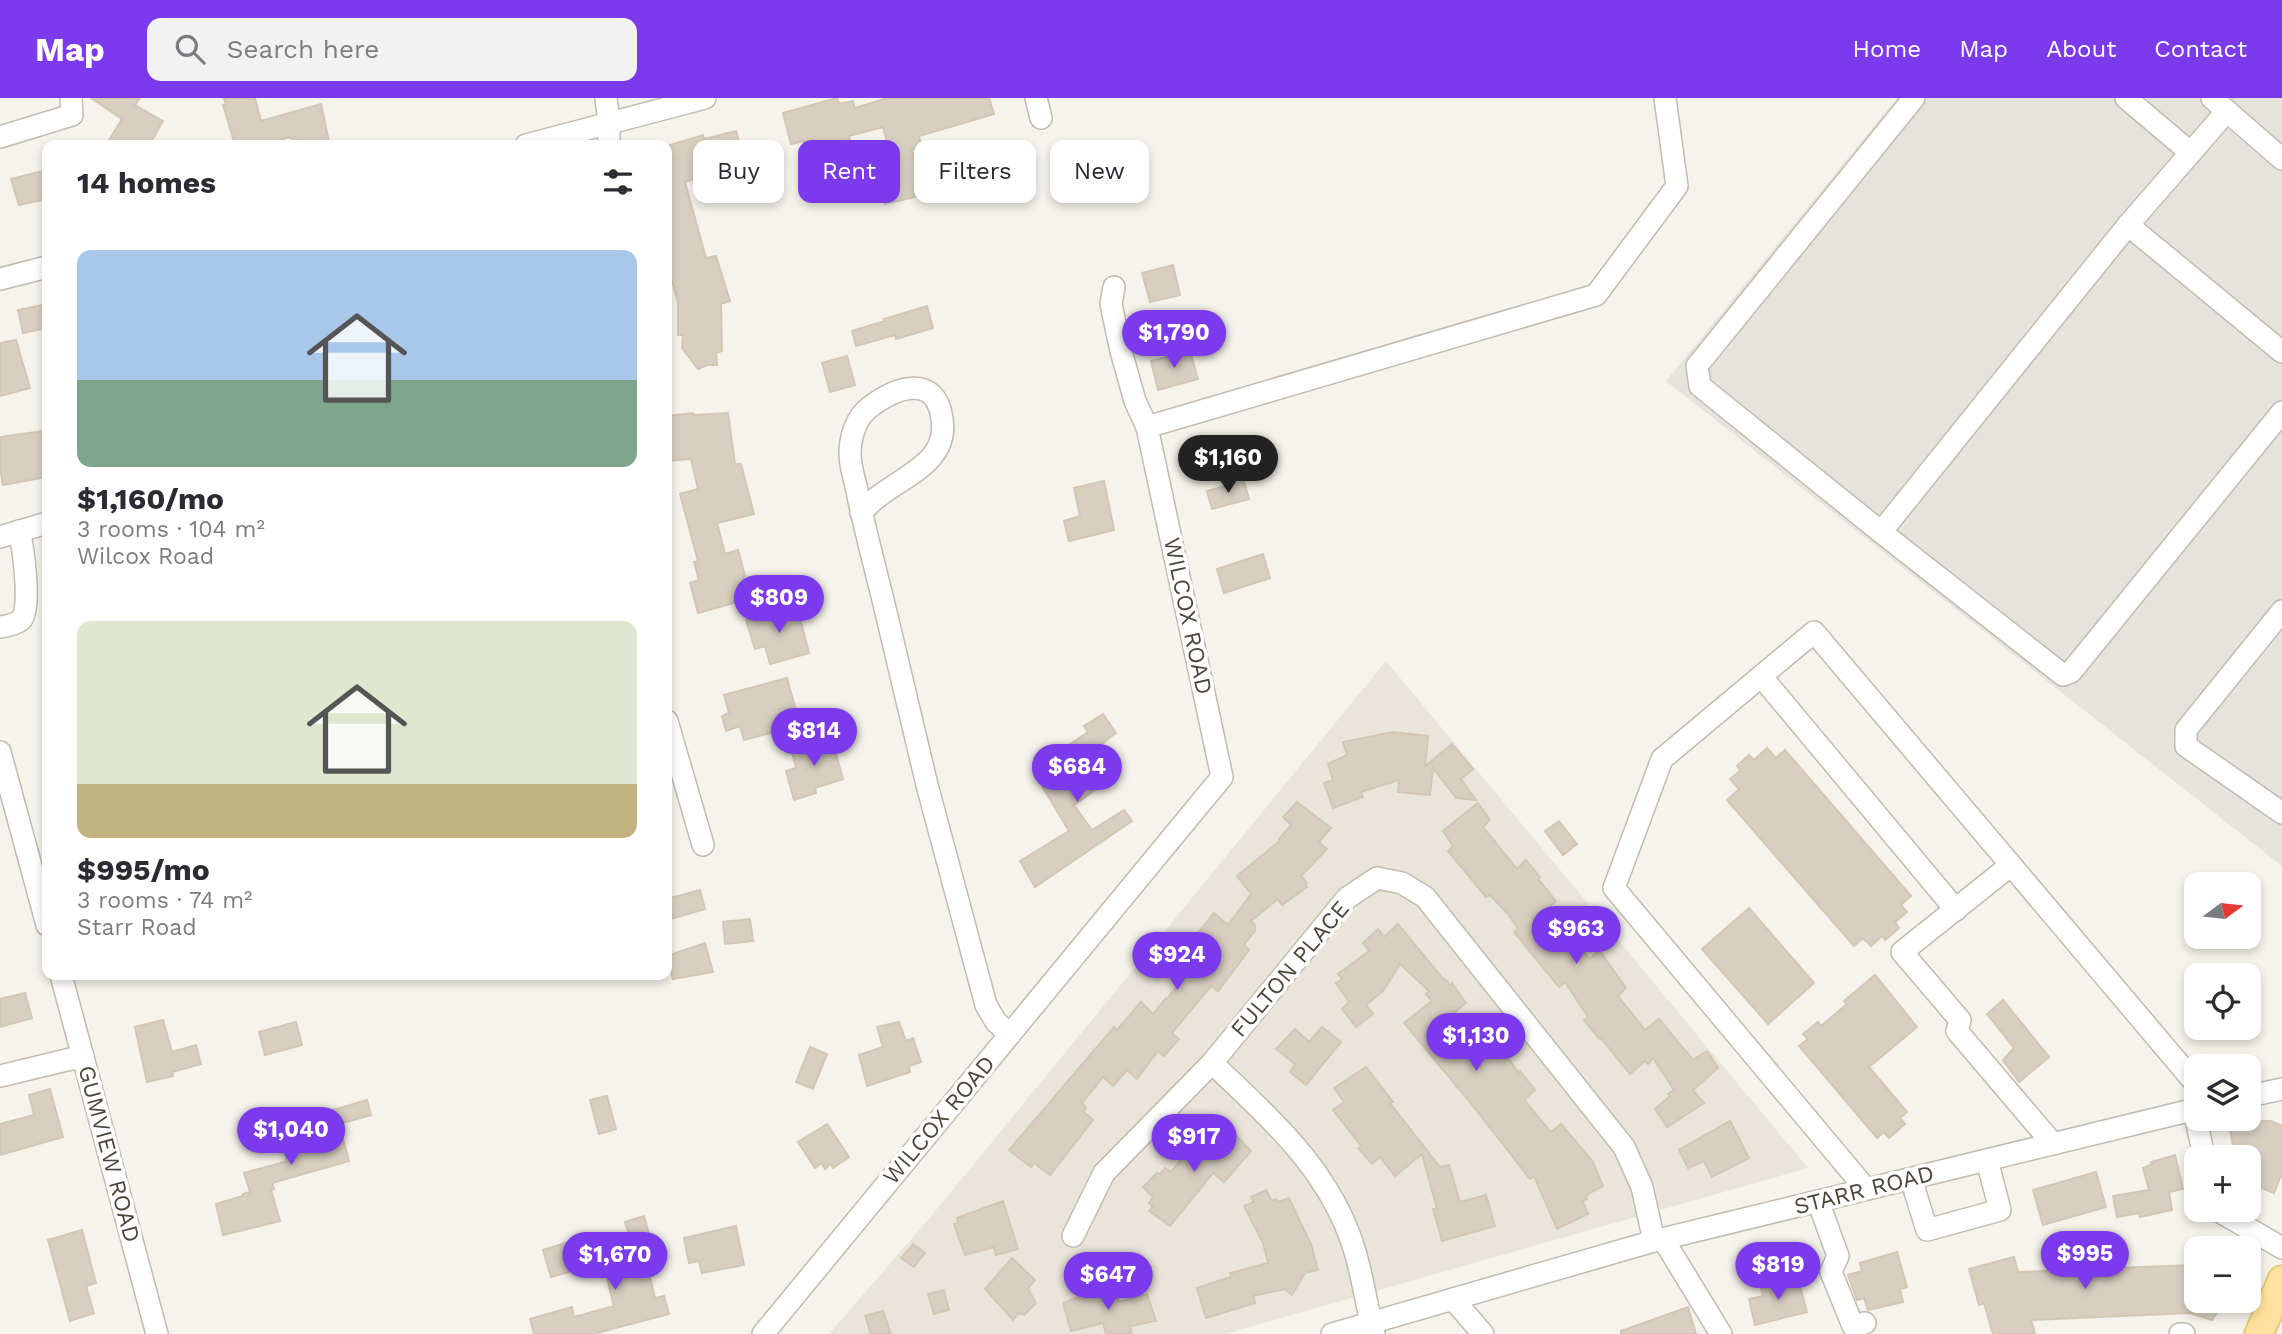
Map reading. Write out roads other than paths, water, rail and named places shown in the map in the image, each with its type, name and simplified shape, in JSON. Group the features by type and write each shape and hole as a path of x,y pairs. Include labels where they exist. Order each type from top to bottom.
{"main road":[{"path":"2259,1334 2279,1293"}],"street":[{"path":"0,137 72,115 71,98"},
{"path":"606,98 609,135"},
{"path":"568,140 609,135 705,98"},
{"path":"1114,287 1111,304 1121,351 1135,401 1147,427 1596,295 1677,186 1665,98"},
{"path":"1914,98 1697,366 1700,386 2063,675 2071,672 2282,412"},
{"path":"2126,98 2191,153"},
{"path":"1881,532 2128,225 2191,153 2220,104 2282,159"},
{"path":"2128,225 2282,352"},
{"path":"0,279 42,268"},
{"path":"862,513 870,501 937,453 943,438 942,412 937,401 924,390 910,387 903,389 870,407 859,418 853,433 850,454 862,513 927,784 986,1005 996,1022 1010,1034"},
{"name":"WILCOX ROAD","path":"763,1334 1222,777 1147,427"},
{"path":"0,628 20,621 25,614 23,551 10,534 42,524"},
{"path":"2282,611 2186,730 2186,746 2282,813"},
{"path":"1866,1189 1614,888 1662,759 1814,632 2184,1070"},
{"path":"1761,676 1956,910"},
{"path":"672,739 703,845"},
{"path":"0,752 42,907"},
{"path":"2011,865 1902,952 1960,1020 1957,1031 2053,1144"},
{"name":"FULTON PLACE","path":"1073,1236 1104,1172 1212,1063 1347,898 1377,878 1402,883 1424,897 1624,1147 1642,1188 1659,1240 1721,1334"},
{"name":"GUMVIEW ROAD","path":"62,980 157,1334"},
{"path":"0,1076 83,1056"},
{"path":"1212,1063 1287,1135 1324,1182 1350,1235 1373,1328"},
{"path":"2261,1093 2282,1089"},
{"name":"STARR ROAD","path":"1332,1334 1373,1328 1453,1298 1659,1240 2184,1112"},
{"path":"1911,1179 1927,1230 2000,1210 1987,1160"},
{"path":"1818,1201 1838,1256 1831,1272 1853,1326 1865,1323"},
{"path":"2237,1222 2282,1248"},
{"path":"1453,1298 1483,1334"}]}
